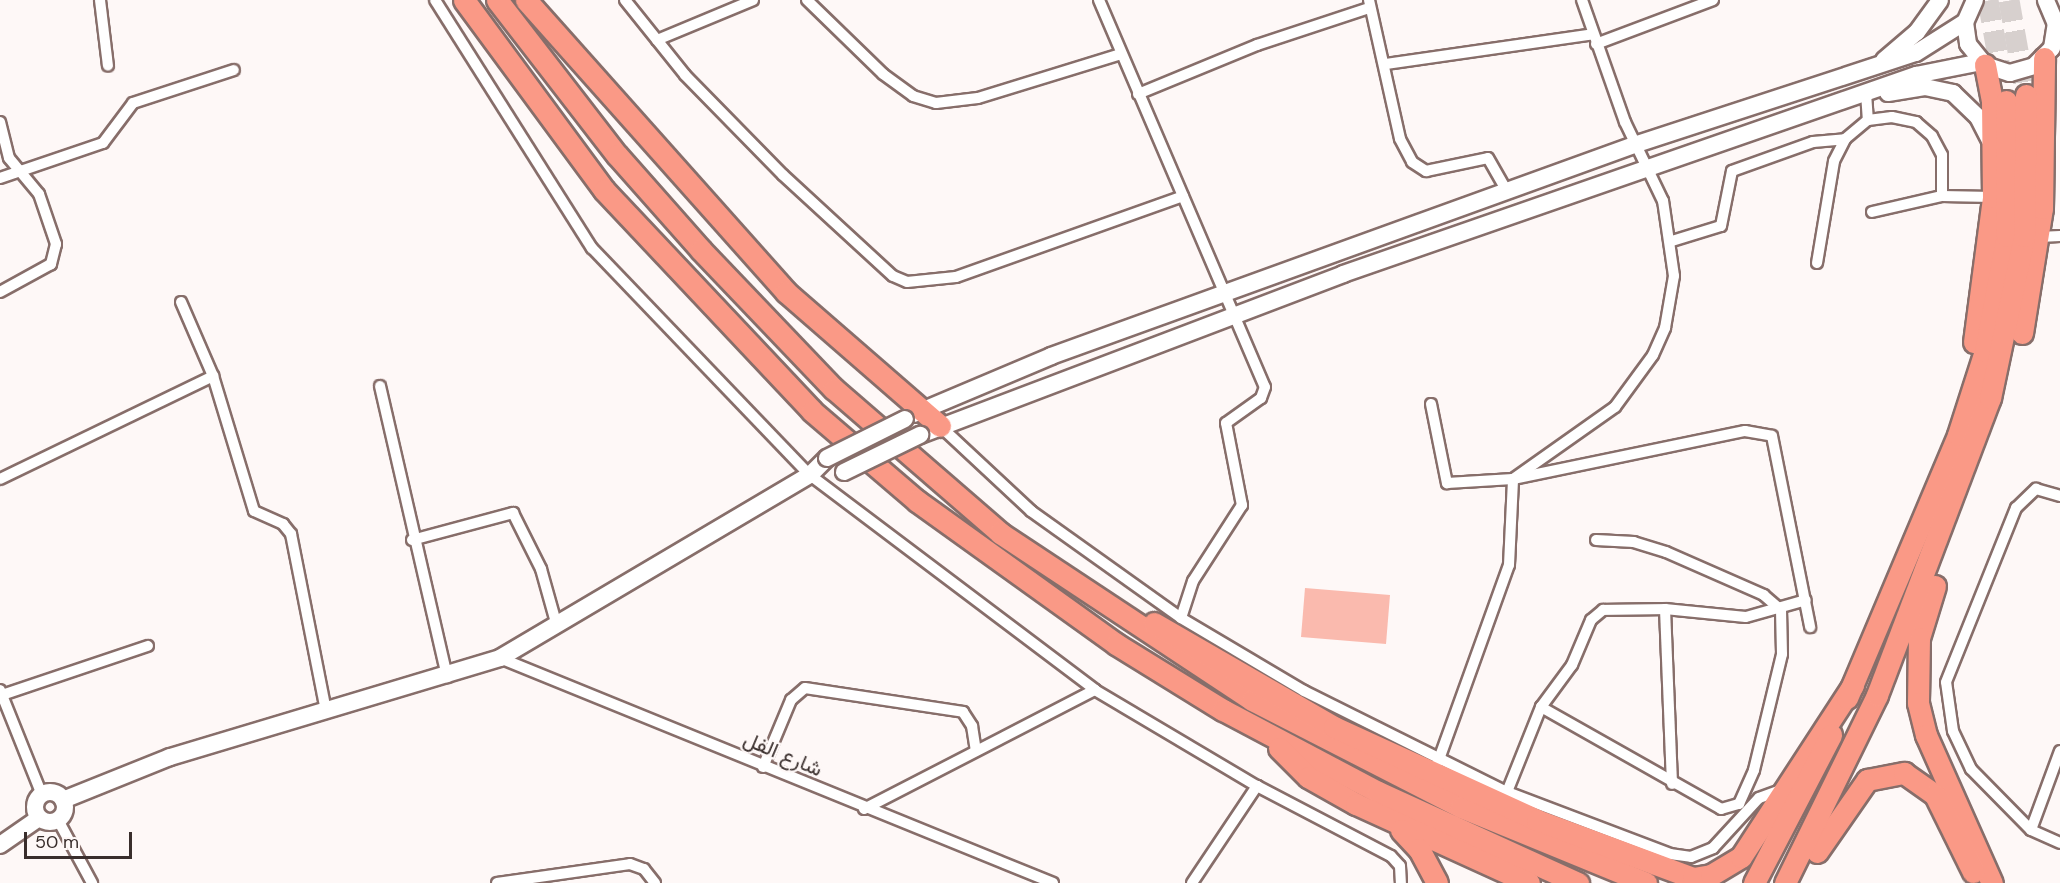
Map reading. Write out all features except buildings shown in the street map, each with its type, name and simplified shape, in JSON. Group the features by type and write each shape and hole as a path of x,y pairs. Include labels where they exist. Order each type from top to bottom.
{"highway":[{"path":"464,0 604,190 812,411 994,560 1147,664 1268,736 1578,883"},
{"path":"497,0 617,154 834,389 1000,533 1106,607 1252,700 1461,807 1646,883"},
{"path":"526,0 786,292 940,426"},
{"path":"1975,442 1994,416 2012,370 2050,237 2044,58"},
{"path":"1934,493 1971,358 1988,264 1994,153 1983,64"},
{"path":"1754,883 1791,820 1853,685 1934,493 1973,393 2002,276 2016,98 2029,161 2019,277 1975,442 1877,695 1785,883"},
{"path":"1960,481 1919,638 1918,703 1926,735 1992,883"},
{"path":"1106,607 1171,631 1307,712 1431,773 1675,875 1693,878 1727,868 1741,856 1853,685"},
{"path":"1268,736 1308,777 1383,818 1529,883"},
{"path":"1798,883 1854,794 1867,780 1891,772 1917,778 1935,795 1977,883"},
{"path":"1383,818 1419,849 1437,883"}],"street":[{"path":"100,0 108,66"},
{"path":"435,0 592,248 810,475 1095,690 1257,786 1391,856 1400,866 1401,883"},
{"path":"625,0 657,40 783,175 893,276 907,282 956,277 1183,196"},
{"path":"657,40 753,0"},
{"path":"807,0 883,74 913,96 936,103 978,98 1121,54"},
{"path":"1099,0 1235,316 1264,394 1227,423 1242,505 1193,581 1181,618"},
{"path":"1513,480 1563,449 1635,384 1665,328 1674,276 1672,241 1652,170 1637,144 1582,0"},
{"path":"1386,64 1595,39 1713,0"},
{"path":"1879,65 1917,32 1940,0"},
{"path":"1974,0 1965,22 1968,44 1983,64"},
{"path":"810,475 844,472 940,426 1342,274 1652,170 1916,75 1983,64 2010,73 2044,58 2058,34 2046,0"},
{"path":"1138,94 1257,45 1369,4 1386,64 1400,139 1412,162 1426,171 1488,158 1508,193"},
{"path":"63,800 170,757 447,677 500,658 810,475 828,458 924,410 1051,356 1508,193 1637,144 1879,65 1933,45 1965,22"},
{"path":"0,178 102,143 133,103 234,70"},
{"path":"1866,93 1925,87 1953,93 1978,117 1994,153"},
{"path":"1866,93 1868,120"},
{"path":"1817,263 1834,161 1845,139 1868,120 1892,117 1916,122 1932,136 1942,155 1942,196"},
{"path":"0,122 17,173 45,207 55,256 44,268 0,292"},
{"path":"1672,241 1721,226 1732,171 1813,142 1845,139"},
{"path":"1872,212 1942,196 1993,197"},
{"path":"181,302 213,376 254,511 283,524 291,534 327,711"},
{"path":"0,479 213,376"},
{"path":"380,386 412,540 447,677"},
{"path":"1431,404 1447,483 1513,480 1745,431 1765,434 1777,443 1810,627"},
{"path":"940,426 1031,512 1181,618 1438,762 1507,792 1670,854 1691,857 1713,848 1759,798 1784,789"},
{"path":"1438,762 1509,565 1513,480"},
{"path":"2060,496 2036,489 2022,498 1946,682 1953,731 1971,769 2031,830 2060,843"},
{"path":"412,540 513,513 541,569 557,626"},
{"path":"1596,540 1634,542 1666,552 1764,595 1781,610"},
{"path":"1507,792 1541,707 1572,664 1595,613 1665,609 1746,617 1781,610 1806,600"},
{"path":"1665,609 1671,784"},
{"path":"1541,707 1671,784 1721,809 1739,804 1754,770 1778,679 1781,610"},
{"path":"42,795 1,692 148,646"},
{"name":"شارع الفل","path":"500,658 864,809 1053,883"},
{"path":"763,767 791,700 805,688 963,712 972,726 976,751"},
{"path":"864,809 1095,690"},
{"path":"2031,830 2060,751"},
{"path":"1192,883 1257,786"},
{"path":"39,818 35,806 42,795 54,793 63,800"},
{"path":"63,800 58,820 92,883"},
{"path":"0,845 39,818 58,820"},
{"path":"497,883 630,864 644,869 654,883"}],"shaded area":[{"path":"1305,588 1390,595 1386,644 1301,637"}],"tunnel":[{"path":"1988,0 2006,101"},
{"path":"2009,0 2026,95"}]}
